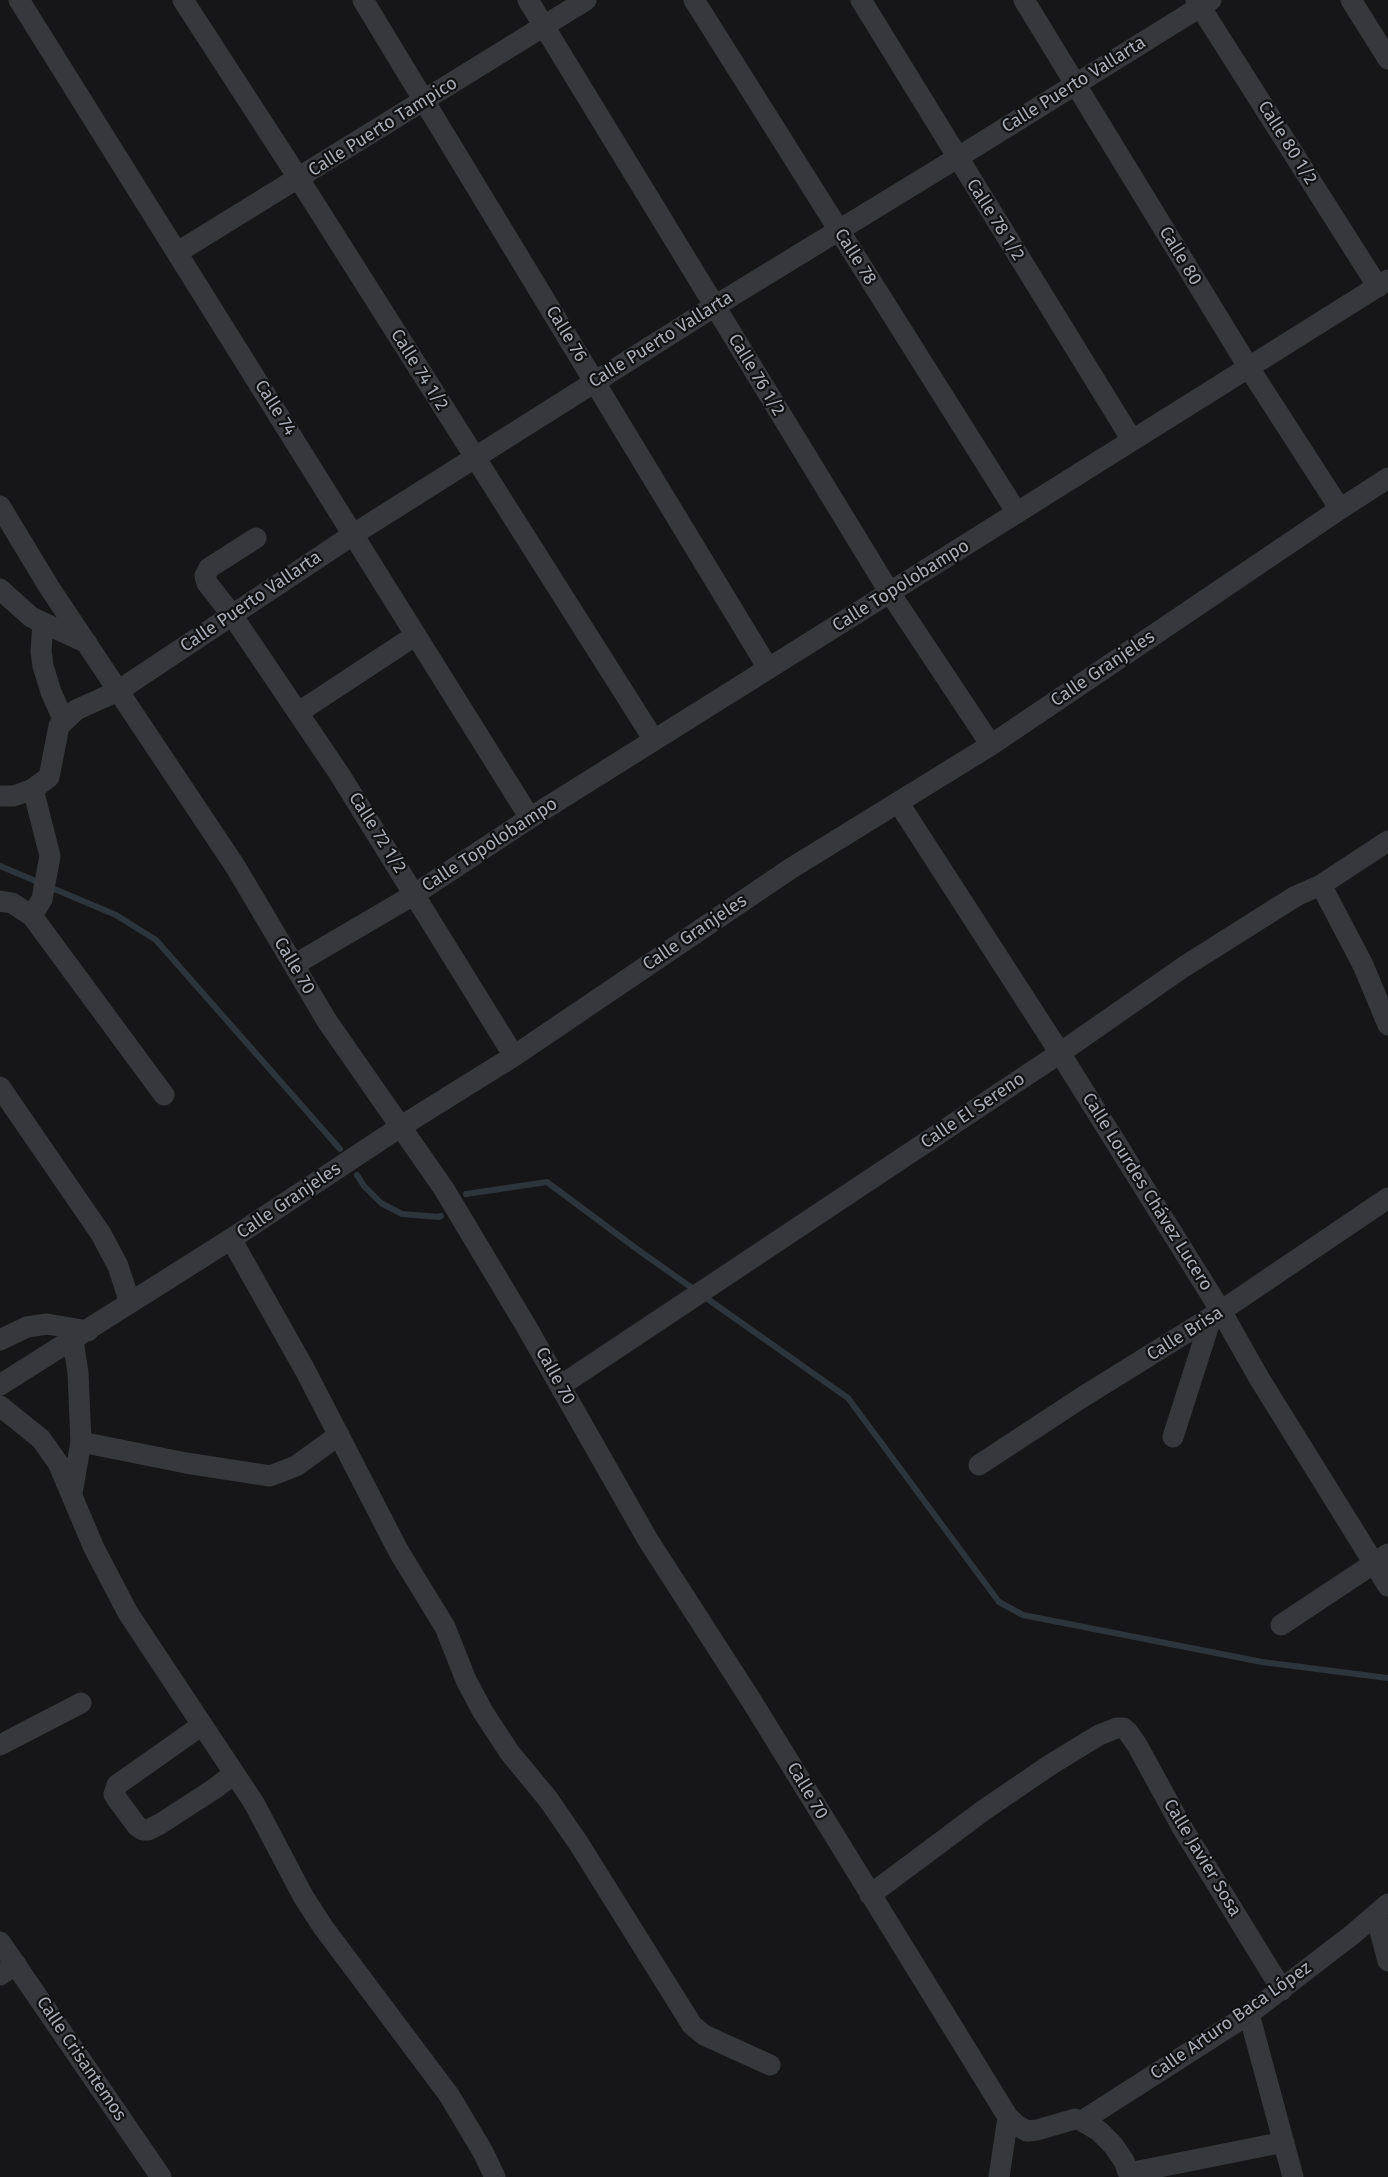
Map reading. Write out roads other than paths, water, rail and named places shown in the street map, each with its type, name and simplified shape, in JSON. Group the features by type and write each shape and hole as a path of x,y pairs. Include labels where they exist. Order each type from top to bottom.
{"street":[{"name":"Calle 74","path":"19,0 530,818"},
{"name":"Calle 74 1/2","path":"183,0 654,740"},
{"name":"Calle 76","path":"363,0 768,668"},
{"name":"Calle 76 1/2","path":"528,0 890,593 991,745"},
{"name":"Calle Puerto Tampico","path":"178,252 586,0"},
{"name":"Calle 78","path":"694,0 1017,513"},
{"name":"Calle 78 1/2","path":"861,0 1132,440"},
{"name":"Calle 80","path":"1024,0 1248,368 1340,509"},
{"path":"1351,0 1388,58"},
{"name":"Calle Puerto Vallarta","path":"64,721 76,710 118,691 354,534 715,306 1075,85 1202,2"},
{"name":"Calle 80 1/2","path":"1202,2 1383,283"},
{"name":"Calle Topolobampo","path":"294,965 415,894 530,818 1383,283"},
{"name":"Calle Granjeles","path":"0,1385 231,1239 400,1126 514,1056 790,869 991,745 1388,478"},
{"name":"Calle 70","path":"0,506 49,587 235,866 327,1022 444,1189 648,1540 745,1690 1008,2117"},
{"name":"Calle 72 1/2","path":"256,538 209,568 205,576 207,584 232,615 299,712 415,894 514,1056"},
{"path":"0,589 31,617 87,643"},
{"path":"0,796 14,796 33,789 49,777 59,726 64,721 51,692 43,666 41,651 43,623"},
{"path":"299,712 416,635"},
{"path":"33,789 50,856 37,907"},
{"name":"Calle Lourdes Chávez Lucero","path":"898,802 1060,1053 1216,1315 1381,1558 1388,1586"},
{"name":"Calle El Sereno","path":"560,1386 1060,1053 1185,966 1296,896 1321,885 1388,841"},
{"path":"1321,885 1363,965 1388,1025"},
{"path":"0,901 37,907 164,1095"},
{"path":"0,1087 101,1234 118,1266 130,1303"},
{"name":"Calle Brisa","path":"979,1465 1081,1398 1216,1315 1388,1198"},
{"path":"231,1239 269,1303 399,1552 445,1627 466,1680 483,1712 510,1753 548,1798 579,1844 692,2025 704,2035 770,2065"},
{"path":"1173,1437 1216,1315"},
{"path":"0,1340 27,1327 47,1324 80,1335 78,1373 81,1442 72,1493"},
{"path":"0,1406 41,1439 58,1463 111,1582 129,1613 254,1803 303,1896 323,1927 449,2095 495,2177"},
{"path":"81,1442 186,1463 270,1476 296,1466 339,1435"},
{"path":"1281,1625 1381,1558"},
{"path":"0,1745 81,1703"},
{"path":"202,1725 117,1785 114,1794 117,1799 137,1826 148,1830 234,1774"},
{"name":"Calle Javier Sosa","path":"870,1895 984,1810 1050,1765 1099,1735 1123,1728 1137,1745 1184,1829 1282,1990"},
{"path":"1382,1910 1388,1960"},
{"name":"Calle Arturo Baca López","path":"1082,2121 1249,2014 1382,1910"},
{"name":"Calle Crisantemos","path":"0,1941 8,1969 161,2177"},
{"path":"1249,2014 1293,2177"},
{"path":"1008,2117 1027,2130 1036,2130 1075,2119 1082,2121 1099,2131 1113,2145 1130,2175 1284,2142"},
{"path":"999,2177 1008,2117"}],"waterway":[{"path":"0,866 116,915 156,940 340,1149"},
{"path":"357,1175 364,1186 381,1203 402,1214 441,1216"},
{"path":"466,1194 547,1182 641,1252 848,1398 999,1602 1023,1615 1262,1662 1388,1678"}]}
